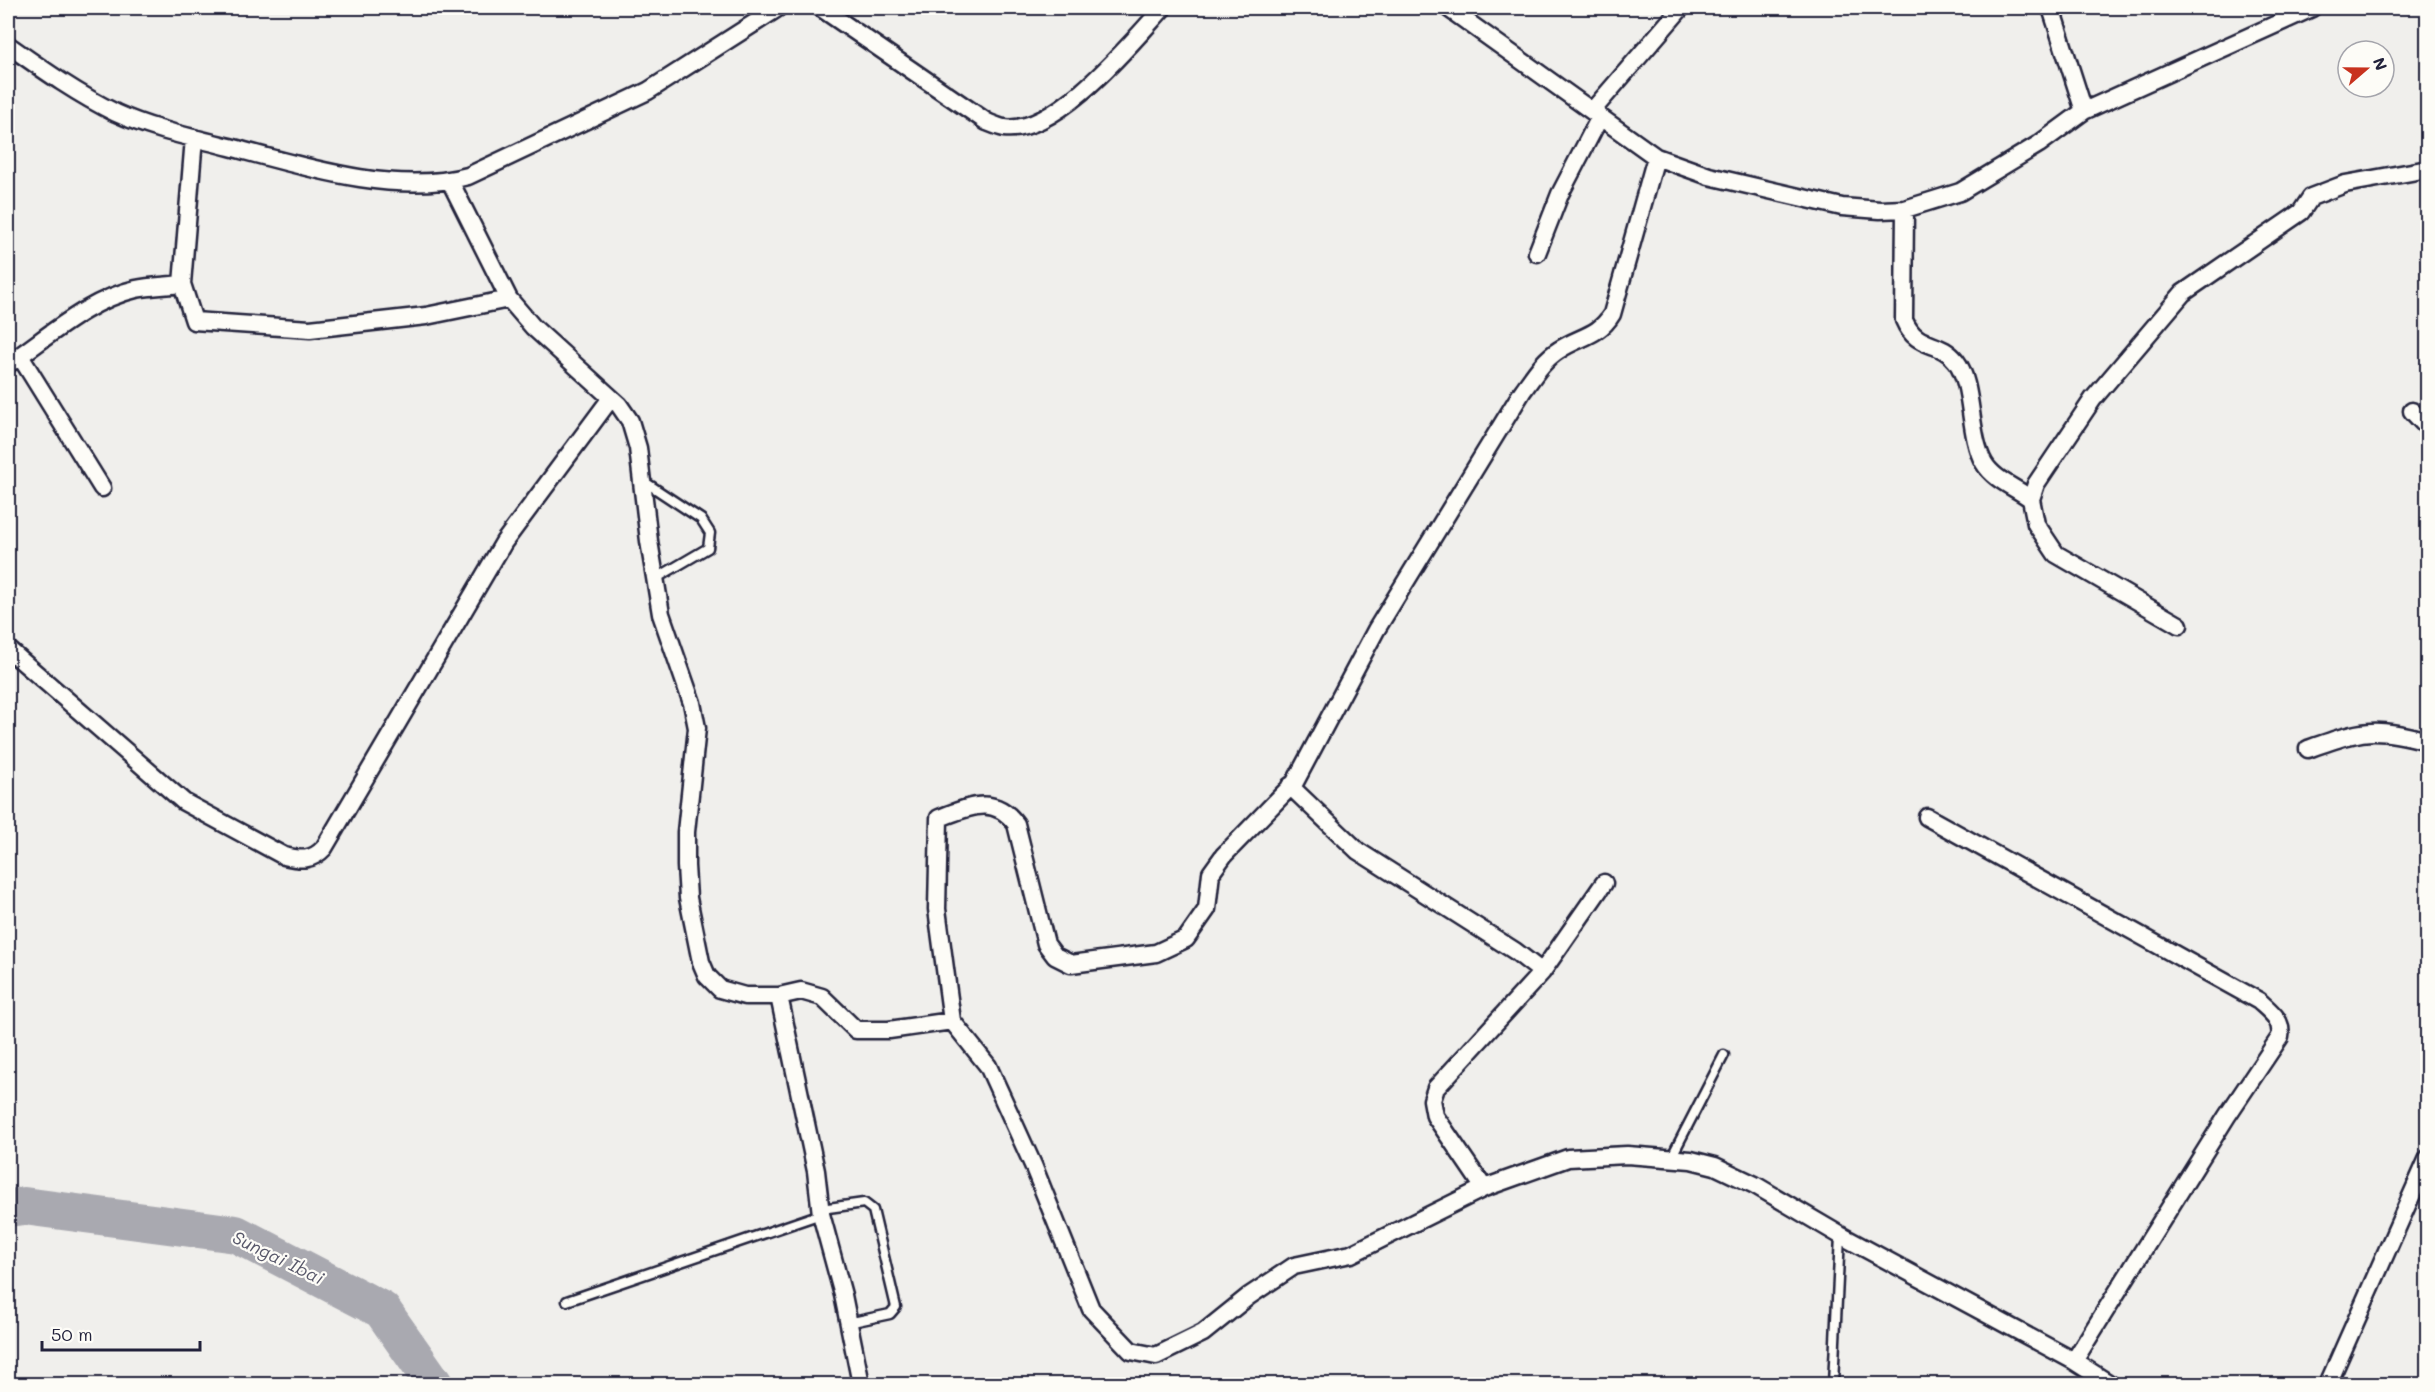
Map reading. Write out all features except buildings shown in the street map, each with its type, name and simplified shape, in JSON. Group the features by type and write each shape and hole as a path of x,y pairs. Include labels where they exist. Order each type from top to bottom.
{"street":[{"path":"8,45 58,80 108,108 147,125 328,172 385,180 450,181 468,176 550,140 648,92 778,8"},
{"path":"821,8 987,122 1005,128 1028,126 1058,111 1097,78 1163,8"},
{"path":"1448,8 1656,157 1709,176 1842,207 1905,209 1960,192 2039,144 2084,111 2312,8"},
{"path":"1537,253 1560,194 1596,114 1681,8"},
{"path":"2051,8 2084,111"},
{"path":"194,138 182,284 194,321 310,329 426,316 509,299"},
{"path":"1656,157 1612,314 1604,328 1556,351 1542,364 1522,392 1376,630 1290,786 1224,855 1212,873 1207,909 1186,939 1156,953 1071,964 1055,956 1046,944 1016,824 1007,812 994,805 962,810 939,818 937,909 952,1021 988,1066 1033,1165 1091,1309 1131,1351 1156,1356 1203,1333 1249,1296 1294,1266 1351,1254 1484,1188 1568,1158 1600,1155 1671,1158 1715,1166 1755,1185 1840,1235 2074,1361 2110,1384"},
{"path":"2179,625 2056,554 2036,524 2031,499 2036,484 2093,399 2183,293 2301,212 2311,197 2345,184 2427,169"},
{"path":"450,181 509,299 533,327 611,398 630,421 638,448 661,614 692,703 697,728 686,832 686,866 688,898 701,962 707,976 720,989 745,996 779,996 801,991 822,998 856,1030 889,1030 952,1021"},
{"path":"1905,209 1904,320 1909,334 1923,343 1944,349 1957,362 1965,385 1977,445 1984,464 1998,479 2031,499"},
{"path":"102,488 14,360 86,310 107,300 137,289 182,284"},
{"path":"8,649 184,802 284,856 302,860 316,857 324,848 504,542 611,398"},
{"path":"2412,411 2427,428"},
{"path":"2308,749 2368,730 2397,733 2427,741"},
{"path":"1290,786 1358,851 1515,951 1542,972"},
{"path":"1927,817 2259,1001 2275,1015 2282,1027 2280,1037 2227,1116 2074,1361"},
{"path":"1484,1188 1435,1116 1432,1100 1436,1088 1458,1061 1542,972 1604,883"},
{"path":"779,996 816,1172 821,1212 861,1384"},
{"path":"2328,1384 2427,1158"}],"lane":[{"path":"642,480 700,519 710,533 708,548 655,579"},
{"path":"1671,1158 1724,1055"},
{"path":"567,1301 821,1212 864,1203 873,1210 896,1307 891,1314 848,1323"},
{"path":"1833,1384 1840,1235"}],"waterway":[{"name":"Sungai Ibai","path":"8,1208 24,1206 236,1234 382,1310 434,1384"}]}
